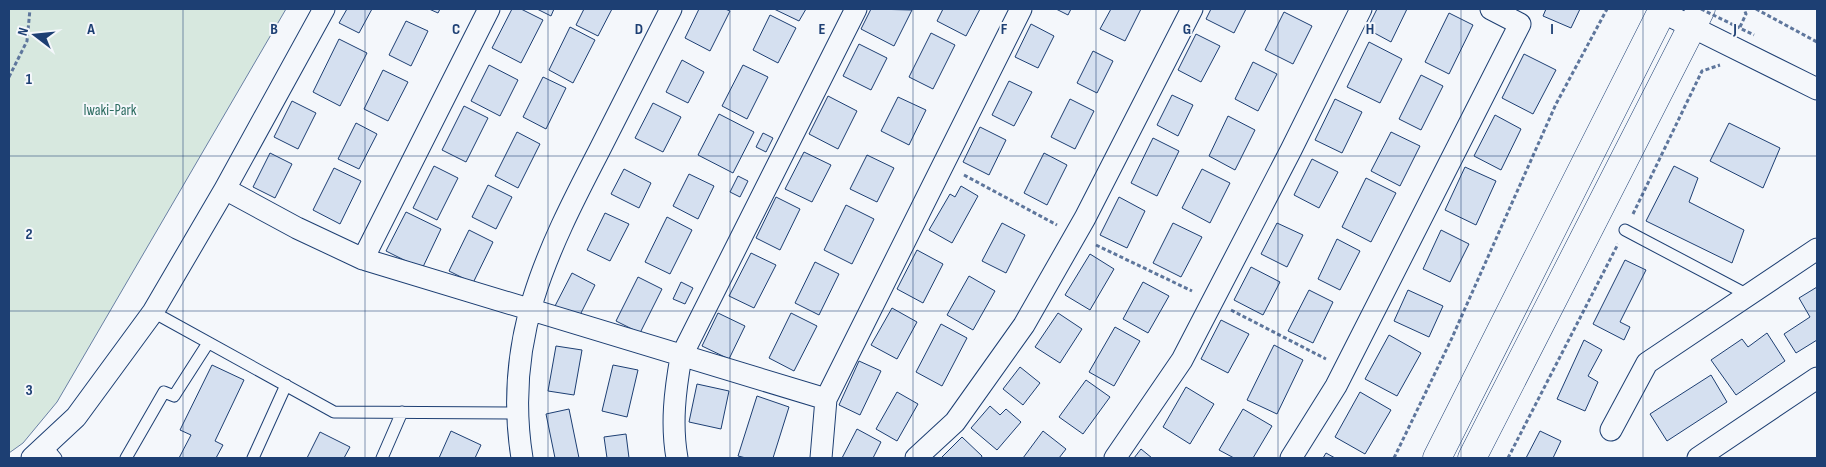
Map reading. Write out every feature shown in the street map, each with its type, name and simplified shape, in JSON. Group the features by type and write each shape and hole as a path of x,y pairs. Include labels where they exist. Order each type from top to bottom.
{"street":[{"path":"45,454 76,417 153,312 225,189 324,9"},
{"path":"363,259 489,9"},
{"path":"522,458 517,413 518,364 529,311 557,233 672,9"},
{"path":"677,458 674,442 674,396 681,357 856,9"},
{"path":"821,458 826,399 1021,9"},
{"path":"916,458 955,422 1024,325 1076,235 1192,9"},
{"path":"1115,458 1182,360 1291,150 1361,9"},
{"path":"1291,458 1345,369 1520,24 1491,9"},
{"path":"1437,458 1663,10 1698,15 1817,89"},
{"path":"1472,458 1698,15"},
{"path":"225,189 297,228 363,259 681,357 826,399"},
{"path":"1611,430 1647,363 1817,249"},
{"path":"1698,458 1817,378"}],"lane":[{"path":"1625,230 1748,295"},
{"path":"153,312 334,412 517,413"},
{"path":"126,458 164,392 174,396 208,343"},
{"path":"253,458 286,385"},
{"path":"382,458 402,412"}],"path":[{"path":"9,77 27,41 30,9"},
{"path":"1394,458 1451,340 1556,104 1607,9"},
{"path":"1756,9 1817,42"},
{"path":"1698,15 1754,35"},
{"path":"943,164 1076,235 1212,301 1345,369"}],"green space":[{"name":"Iwaki-Park","path":"9,9 286,9 57,402 23,443 9,453"}],"building":[{"path":"347,9 372,9 359,33 339,23"},
{"path":"429,9 440,9 438,13"},
{"path":"512,9 521,9 543,20 521,63 492,48"},
{"path":"537,9 554,9 551,16"},
{"path":"584,9 612,9 598,36 576,25"},
{"path":"699,9 725,9 730,11 710,51 685,38"},
{"path":"774,9 806,9 799,21"},
{"path":"871,9 912,10 894,46 861,29"},
{"path":"943,9 980,9 966,36 937,21"},
{"path":"1056,9 1071,9 1068,15"},
{"path":"1111,9 1141,9 1125,41 1100,29"},
{"path":"1211,9 1246,9 1234,33 1206,19"},
{"path":"1377,9 1407,9 1391,42 1367,29"},
{"path":"1546,9 1580,9 1571,28 1543,16"},
{"path":"1284,12 1312,26 1293,64 1265,50"},
{"path":"1449,13 1473,25 1449,74 1425,62"},
{"path":"770,15 796,28 778,63 753,50"},
{"path":"406,21 428,31 411,66 389,55"},
{"path":"1031,24 1054,36 1038,68 1015,57"},
{"path":"570,27 595,40 573,83 549,70"},
{"path":"931,33 955,45 933,89 909,77"},
{"path":"1196,34 1220,46 1201,82 1178,70"},
{"path":"339,39 367,53 340,106 313,92"},
{"path":"1369,42 1402,59 1380,103 1347,87"},
{"path":"859,44 887,58 871,90 843,76"},
{"path":"1093,51 1113,61 1097,93 1077,83"},
{"path":"1524,54 1556,70 1533,114 1502,98"},
{"path":"682,60 704,72 688,103 666,92"},
{"path":"1253,62 1277,74 1258,111 1235,99"},
{"path":"489,65 518,80 500,116 471,101"},
{"path":"743,65 768,77 747,119 722,106"},
{"path":"383,70 408,82 388,121 364,109"},
{"path":"1421,75 1443,86 1421,130 1399,119"},
{"path":"543,77 566,88 546,129 523,117"},
{"path":"1009,81 1032,92 1014,126 992,115"},
{"path":"1172,95 1193,105 1178,136 1157,125"},
{"path":"828,96 857,111 838,149 809,134"},
{"path":"898,97 926,110 909,145 881,131"},
{"path":"1070,99 1094,111 1075,149 1051,137"},
{"path":"1335,99 1362,112 1342,153 1315,140"},
{"path":"292,101 316,113 298,149 274,137"},
{"path":"653,103 681,117 663,152 635,138"},
{"path":"464,106 488,118 466,162 442,150"},
{"path":"719,114 754,132 733,173 698,155"},
{"path":"1495,115 1521,129 1501,170 1474,156"},
{"path":"1228,116 1255,130 1235,170 1209,156"},
{"path":"356,123 377,134 359,169 338,159"},
{"path":"1729,123 1780,148 1763,188 1710,161"},
{"path":"980,127 1006,140 989,175 963,162"},
{"path":"517,132 540,144 518,188 495,176"},
{"path":"1391,132 1420,146 1400,186 1371,171"},
{"path":"763,133 773,138 766,152 756,147"},
{"path":"1153,138 1179,151 1157,196 1131,183"},
{"path":"804,152 831,165 812,202 785,189"},
{"path":"270,153 292,164 275,198 253,187"},
{"path":"1044,153 1067,165 1047,205 1024,193"},
{"path":"867,155 894,168 877,202 850,189"},
{"path":"1312,159 1338,172 1319,208 1294,195"},
{"path":"434,166 458,178 437,220 413,208"},
{"path":"1674,166 1698,178 1689,202 1744,230 1732,263 1646,221"},
{"path":"1465,167 1496,181 1476,225 1445,210"},
{"path":"334,168 361,181 340,224 313,210"},
{"path":"624,169 651,183 639,208 611,194"},
{"path":"1202,169 1230,183 1210,223 1182,208"},
{"path":"689,174 714,186 698,219 673,206"},
{"path":"738,176 748,181 740,197 730,192"},
{"path":"1366,178 1396,193 1371,242 1342,227"},
{"path":"488,185 512,197 496,229 472,217"},
{"path":"961,186 978,196 952,243 929,230 950,194 955,197"},
{"path":"776,197 800,209 780,250 756,238"},
{"path":"1119,197 1145,211 1127,248 1100,235"},
{"path":"846,205 874,219 852,264 824,250"},
{"path":"406,212 441,229 422,269 386,251"},
{"path":"605,213 629,224 610,261 587,250"},
{"path":"667,217 692,230 670,274 645,262"},
{"path":"1002,223 1025,235 1006,273 982,261"},
{"path":"1173,223 1202,237 1181,277 1153,263"},
{"path":"1277,223 1303,235 1287,267 1261,254"},
{"path":"469,230 493,242 473,283 449,271"},
{"path":"1441,230 1469,244 1450,282 1423,269"},
{"path":"1337,239 1360,251 1340,290 1318,279"},
{"path":"917,250 943,264 923,303 897,289"},
{"path":"751,253 776,265 754,308 729,296"},
{"path":"1090,254 1114,269 1090,310 1065,295"},
{"path":"1625,260 1646,270 1620,322 1630,327 1624,340 1593,324"},
{"path":"815,262 839,274 819,315 795,303"},
{"path":"1251,267 1280,282 1263,315 1234,300"},
{"path":"572,273 595,285 579,317 555,306"},
{"path":"969,276 995,291 973,330 947,315"},
{"path":"638,277 662,289 640,333 616,321"},
{"path":"681,282 693,288 685,304 673,299"},
{"path":"1143,282 1169,296 1148,333 1123,319"},
{"path":"1817,287 1817,340 1796,353 1784,334 1810,317 1799,298"},
{"path":"1309,290 1333,302 1313,343 1288,331"},
{"path":"1408,290 1443,306 1429,337 1394,321"},
{"path":"892,308 917,322 897,359 871,345"},
{"path":"718,313 745,326 729,359 702,346"},
{"path":"791,313 817,326 794,371 769,358"},
{"path":"1058,313 1082,329 1060,363 1035,347"},
{"path":"1221,320 1249,334 1228,373 1201,359"},
{"path":"941,324 967,338 942,386 916,372"},
{"path":"1115,327 1140,341 1114,386 1089,372"},
{"path":"1767,333 1785,361 1736,395 1711,360 1742,339 1748,347"},
{"path":"1389,335 1421,353 1397,396 1365,379"},
{"path":"1584,340 1602,350 1588,376 1598,382 1585,411 1557,399"},
{"path":"1274,345 1303,360 1277,414 1247,400"},
{"path":"556,346 582,350 574,395 548,391"},
{"path":"859,361 881,371 860,415 839,405"},
{"path":"212,365 244,380 215,441 223,445 216,458 179,458 191,435 180,430"},
{"path":"613,365 638,370 627,417 602,411"},
{"path":"1020,367 1040,383 1023,405 1003,389"},
{"path":"1711,375 1727,402 1667,441 1650,414"},
{"path":"1086,380 1110,397 1083,434 1059,417"},
{"path":"697,384 729,391 721,429 689,422"},
{"path":"1186,387 1214,404 1190,444 1163,427"},
{"path":"897,392 918,404 897,441 876,429"},
{"path":"1360,392 1391,410 1365,454 1335,437"},
{"path":"757,396 789,407 773,458 746,458 738,456"},
{"path":"990,406 1000,415 1006,409 1021,422 997,450 971,428"},
{"path":"569,409 579,458 555,458 546,414"},
{"path":"1243,409 1272,426 1253,458 1234,458 1219,450"},
{"path":"857,429 881,442 873,458 842,458"},
{"path":"451,431 481,445 475,458 439,458"},
{"path":"1043,431 1066,449 1059,458 1023,458"},
{"path":"1540,431 1561,441 1553,458 1526,458"},
{"path":"320,432 350,447 344,458 307,458"},
{"path":"626,434 629,458 607,458 604,437"},
{"path":"962,437 982,456 981,458 941,458"},
{"path":"1141,449 1152,458 1134,458"},
{"path":"1326,453 1335,458 1323,458"}]}
